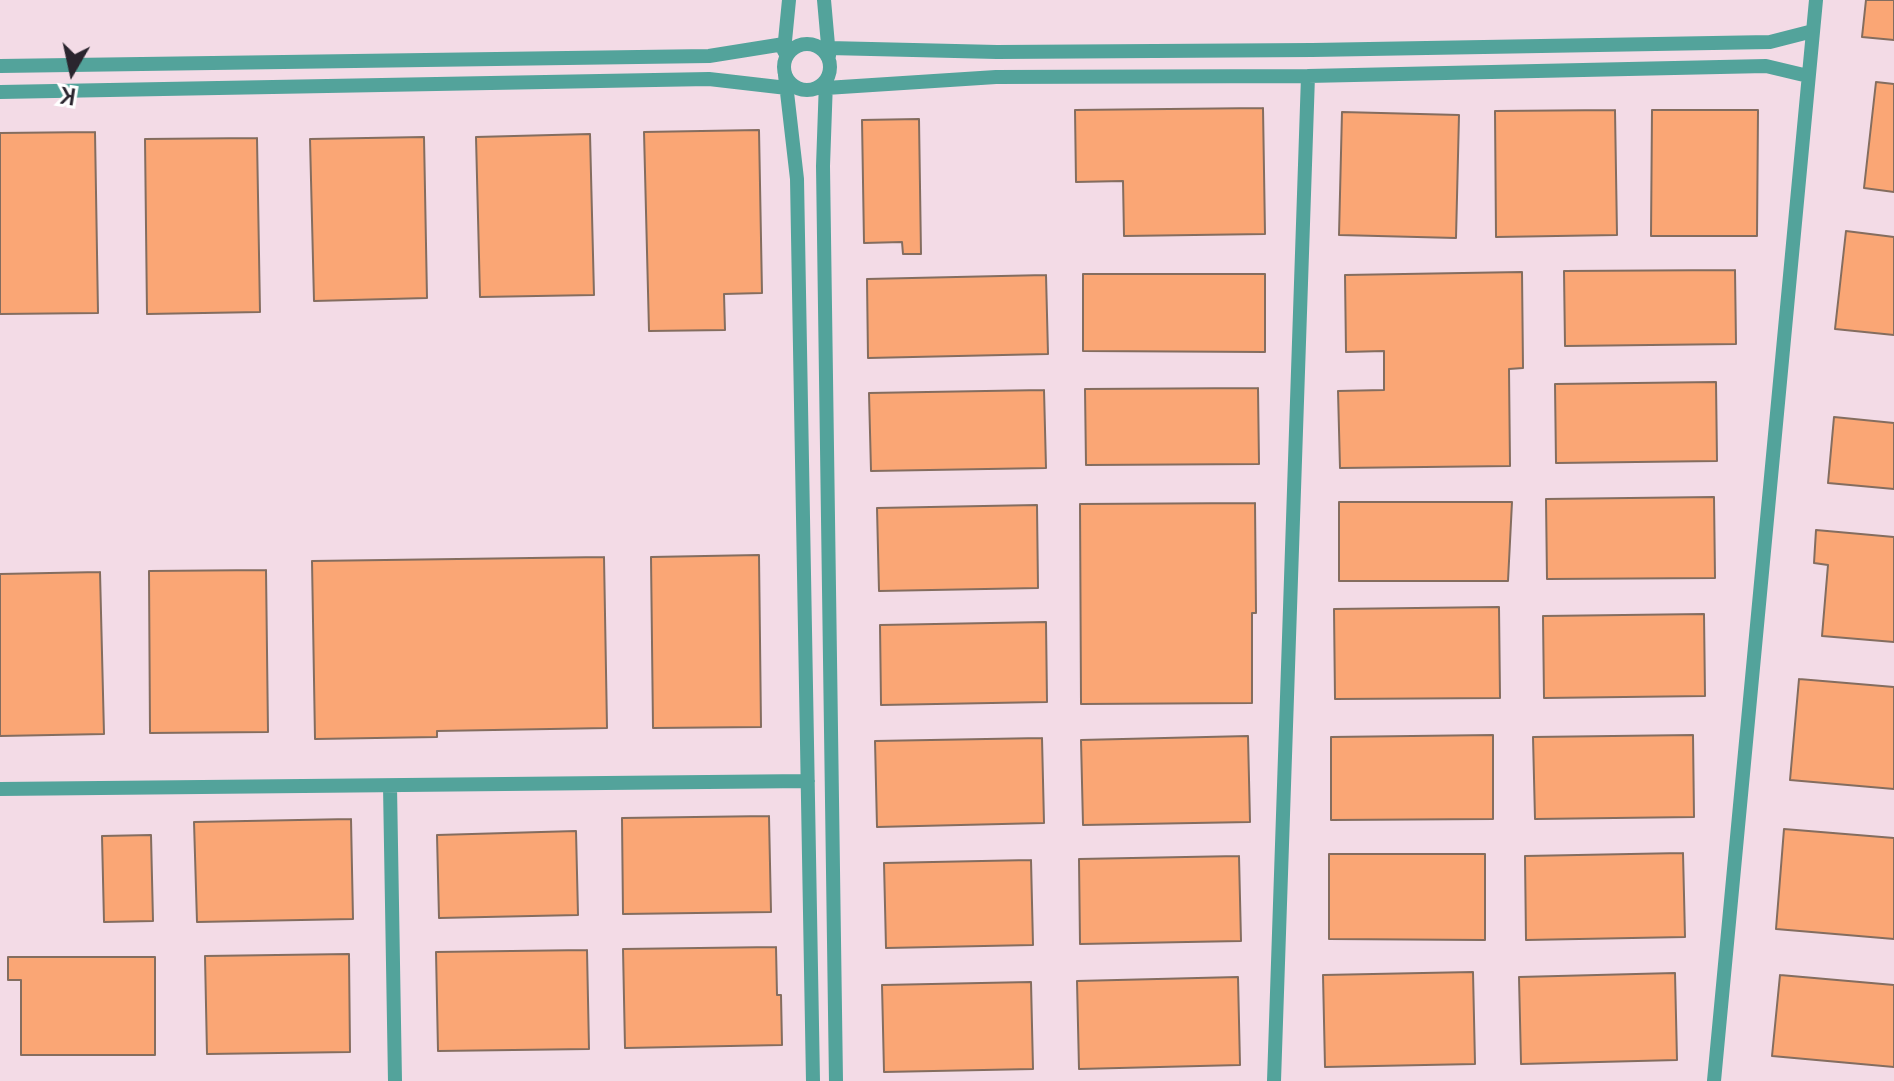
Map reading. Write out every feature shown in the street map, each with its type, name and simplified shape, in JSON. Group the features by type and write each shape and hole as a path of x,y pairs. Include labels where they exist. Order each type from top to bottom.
{"street":[{"path":"789,0 784,44 797,179 813,1081"},
{"path":"824,0 829,54 823,166 836,1081"},
{"path":"1714,1081 1816,0"},
{"path":"785,75 793,49 806,44 829,54 1312,50 1770,42 1813,31"},
{"path":"0,66 709,56 784,44"},
{"path":"785,75 794,86 807,91 826,84 996,77 1308,76 1766,66 1808,76"},
{"path":"0,92 785,75"},
{"path":"1274,1081 1308,76"},
{"path":"0,789 808,781"},
{"path":"390,786 395,1081"}],"shaded area":[{"path":"0,0 1894,0 1894,1081 0,1081"}],"building":[{"path":"1866,0 1894,0 1894,40 1862,37"},
{"path":"1876,82 1894,84 1894,192 1864,188"},
{"path":"1263,108 1265,234 1124,236 1123,181 1076,182 1075,110"},
{"path":"1615,110 1617,235 1496,237 1495,111"},
{"path":"1652,110 1758,110 1757,236 1651,236"},
{"path":"1342,112 1459,115 1456,238 1339,235"},
{"path":"919,119 921,254 903,254 902,242 864,243 862,120"},
{"path":"759,130 762,293 724,294 725,330 649,331 644,132"},
{"path":"95,132 98,313 0,314 0,133"},
{"path":"590,134 594,295 480,297 476,137"},
{"path":"424,137 427,298 314,301 310,139"},
{"path":"257,138 260,312 147,314 145,139"},
{"path":"1846,231 1894,237 1894,335 1835,329"},
{"path":"1735,270 1736,344 1565,346 1564,271"},
{"path":"1522,272 1523,368 1509,369 1510,466 1340,468 1338,391 1384,390 1384,351 1346,352 1345,275"},
{"path":"1083,274 1265,274 1265,352 1083,351"},
{"path":"1046,275 1048,354 868,358 867,279"},
{"path":"1716,382 1717,461 1556,463 1555,384"},
{"path":"1258,388 1259,464 1086,465 1085,389"},
{"path":"1044,390 1046,468 871,471 869,393"},
{"path":"1834,417 1894,423 1894,489 1828,483"},
{"path":"1714,497 1715,578 1547,579 1546,499"},
{"path":"1339,502 1512,502 1508,581 1339,581"},
{"path":"1255,503 1256,613 1252,613 1252,703 1081,704 1080,504"},
{"path":"1037,505 1038,588 879,591 877,508"},
{"path":"1816,530 1894,537 1894,642 1822,636 1828,565 1814,563"},
{"path":"759,555 761,727 653,728 651,557"},
{"path":"604,557 607,728 437,731 437,737 315,739 312,561"},
{"path":"266,570 268,732 150,733 149,571"},
{"path":"100,572 104,734 0,736 0,574"},
{"path":"1499,607 1500,698 1335,699 1334,609"},
{"path":"1704,614 1705,696 1544,698 1543,616"},
{"path":"1046,622 1047,702 881,705 880,625"},
{"path":"1799,679 1894,687 1894,789 1790,780"},
{"path":"1493,735 1493,819 1331,820 1331,737"},
{"path":"1693,735 1694,817 1535,819 1533,737"},
{"path":"1248,736 1250,822 1083,825 1081,740"},
{"path":"1042,738 1044,823 877,827 875,741"},
{"path":"769,816 771,912 623,914 622,818"},
{"path":"351,819 353,919 197,922 194,822"},
{"path":"1784,829 1894,838 1894,939 1776,929"},
{"path":"576,831 578,915 439,918 437,835"},
{"path":"151,835 153,921 104,922 102,836"},
{"path":"1683,853 1685,937 1526,940 1525,856"},
{"path":"1329,854 1485,854 1485,940 1329,939"},
{"path":"1239,856 1241,941 1080,944 1079,859"},
{"path":"1031,860 1033,945 886,948 884,863"},
{"path":"776,947 782,1045 625,1048 623,949"},
{"path":"587,950 589,1049 438,1051 436,952"},
{"path":"349,954 350,1052 207,1054 205,956"},
{"path":"8,957 155,957 155,1055 21,1055 21,980 8,980"},
{"path":"1473,972 1475,1064 1325,1067 1323,975"},
{"path":"1675,973 1677,1060 1521,1064 1519,977"},
{"path":"1780,975 1894,985 1894,1067 1772,1056"},
{"path":"1238,977 1240,1065 1079,1069 1077,981"},
{"path":"1031,982 1033,1069 884,1072 882,985"}]}
